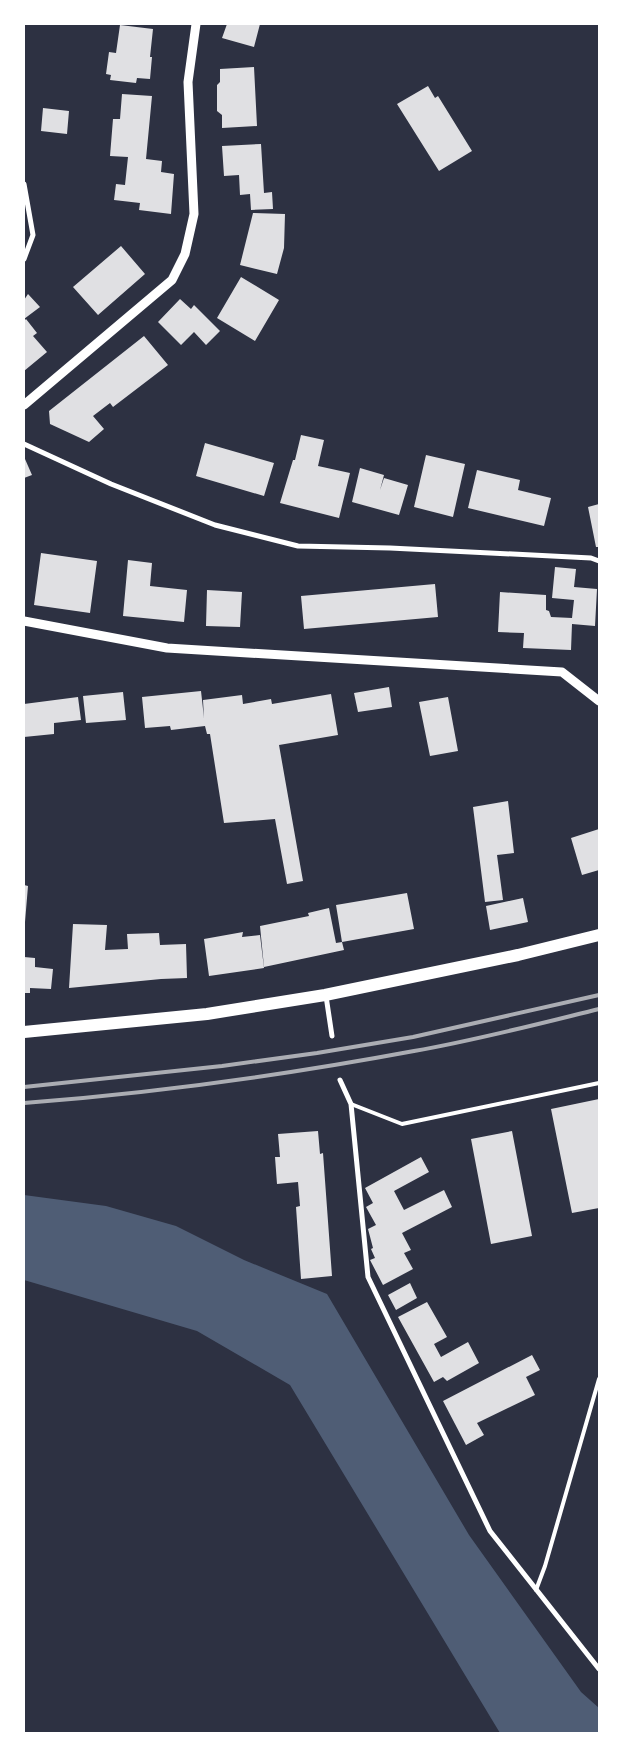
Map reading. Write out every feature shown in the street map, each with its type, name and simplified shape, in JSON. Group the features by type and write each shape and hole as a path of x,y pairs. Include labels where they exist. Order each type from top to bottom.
{"main road":[{"path":"24,1032 207,1014 326,995 518,955 599,935"}],"street":[{"path":"24,405 172,280 185,254 194,214 188,82 196,24"},
{"path":"24,186 32,235 24,259"},
{"path":"24,444 111,484 215,525 298,546 390,548 591,558 599,561"},
{"path":"24,621 167,648 562,672 599,701"},
{"path":"326,995 332,1036"},
{"path":"340,1080 351,1104 368,1277 490,1531 599,1669"}],"lane":[{"path":"351,1104 402,1124 599,1083"},
{"path":"536,1590 545,1566 599,1379"}],"water":[{"path":"24,1195 106,1206 176,1226 244,1260 327,1294 469,1535 581,1692 599,1708 599,1733 500,1733 290,1385 197,1331 24,1280"}],"building":[{"path":"227,24 260,24 254,47 222,38"},
{"path":"120,25 153,29 150,79 137,78 136,83 110,80 111,75 106,74 109,52 116,53"},
{"path":"254,67 257,126 222,128 222,115 217,111 217,85 220,82 220,69"},
{"path":"428,86 435,98 438,96 472,151 439,171 397,104"},
{"path":"122,94 152,96 146,159 162,161 161,172 174,174 171,214 139,210 140,203 114,200 116,184 125,185 128,157 110,156 113,119 120,119"},
{"path":"43,108 69,111 67,134 41,131"},
{"path":"261,144 264,193 272,192 273,209 251,210 250,194 240,195 239,175 224,176 222,146"},
{"path":"253,213 285,214 284,248 277,274 240,265"},
{"path":"121,246 145,274 98,315 73,287"},
{"path":"241,277 279,300 255,341 217,318"},
{"path":"28,294 40,307 24,319 24,300"},
{"path":"180,299 191,309 194,305 220,331 206,345 194,332 181,345 158,322"},
{"path":"26,319 37,333 33,336 47,352 24,371 24,321"},
{"path":"144,336 168,365 113,407 110,403 93,416 104,429 89,442 50,424 49,411"},
{"path":"301,435 324,440 318,466 350,473 339,518 280,503 293,460 295,460"},
{"path":"205,443 274,463 264,496 196,476"},
{"path":"426,455 465,464 453,517 414,507"},
{"path":"24,459 32,475 24,478"},
{"path":"360,468 384,475 380,490 384,478 408,485 399,515 352,502"},
{"path":"477,470 520,480 518,490 551,498 544,526 468,508"},
{"path":"599,504 599,547 596,547 588,507"},
{"path":"41,553 97,561 90,613 34,605"},
{"path":"128,560 152,563 150,586 187,590 184,622 123,616"},
{"path":"555,567 576,569 574,587 597,589 595,626 572,624 571,650 523,648 524,633 498,632 500,592 546,595 546,610 549,611 551,617 572,618 574,600 552,598"},
{"path":"435,584 438,617 304,629 301,596"},
{"path":"207,590 242,592 240,627 206,626"},
{"path":"389,687 392,707 358,712 354,693"},
{"path":"201,691 204,718 203,700 242,695 243,704 271,699 272,704 331,694 338,735 279,745 303,881 287,884 275,819 224,823 210,734 207,734 205,726 171,730 170,726 145,728 142,697"},
{"path":"123,692 126,720 86,723 83,696"},
{"path":"78,697 81,720 54,723 54,734 24,737 24,704"},
{"path":"448,697 458,751 430,756 419,702"},
{"path":"508,801 514,853 497,855 503,900 485,902 473,807"},
{"path":"599,829 599,870 582,875 571,838"},
{"path":"24,885 28,886 25,922 24,922"},
{"path":"407,893 414,929 342,942 336,905"},
{"path":"523,898 528,922 490,930 486,906"},
{"path":"329,908 336,943 342,942 344,950 264,967 260,926 309,916 308,913"},
{"path":"73,924 107,925 105,950 128,949 127,934 159,933 160,945 186,944 187,978 69,988"},
{"path":"243,932 242,937 260,935 264,968 209,976 204,939"},
{"path":"24,957 35,958 35,967 53,969 51,989 30,988 30,993 24,993"},
{"path":"599,1099 599,1208 572,1213 551,1109"},
{"path":"318,1131 320,1154 323,1153 332,1276 301,1279 296,1207 300,1206 298,1182 277,1184 275,1157 280,1157 278,1134"},
{"path":"512,1131 532,1236 491,1244 471,1139"},
{"path":"421,1157 429,1172 394,1191 404,1210 444,1190 452,1207 402,1233 411,1250 404,1253 413,1269 383,1285 370,1260 375,1258 371,1249 373,1248 368,1229 376,1225 366,1207 373,1203 365,1188"},
{"path":"410,1283 417,1298 396,1310 388,1295"},
{"path":"427,1302 447,1337 434,1344 441,1357 468,1342 479,1363 447,1381 443,1377 434,1382 398,1317"},
{"path":"532,1355 540,1370 526,1377 535,1395 477,1423 484,1435 466,1445 443,1401"}],"railway":[{"path":"24,1087 222,1066 317,1053 413,1037 599,995"},
{"path":"24,1103 171,1088 317,1068 461,1042 599,1009"}]}
